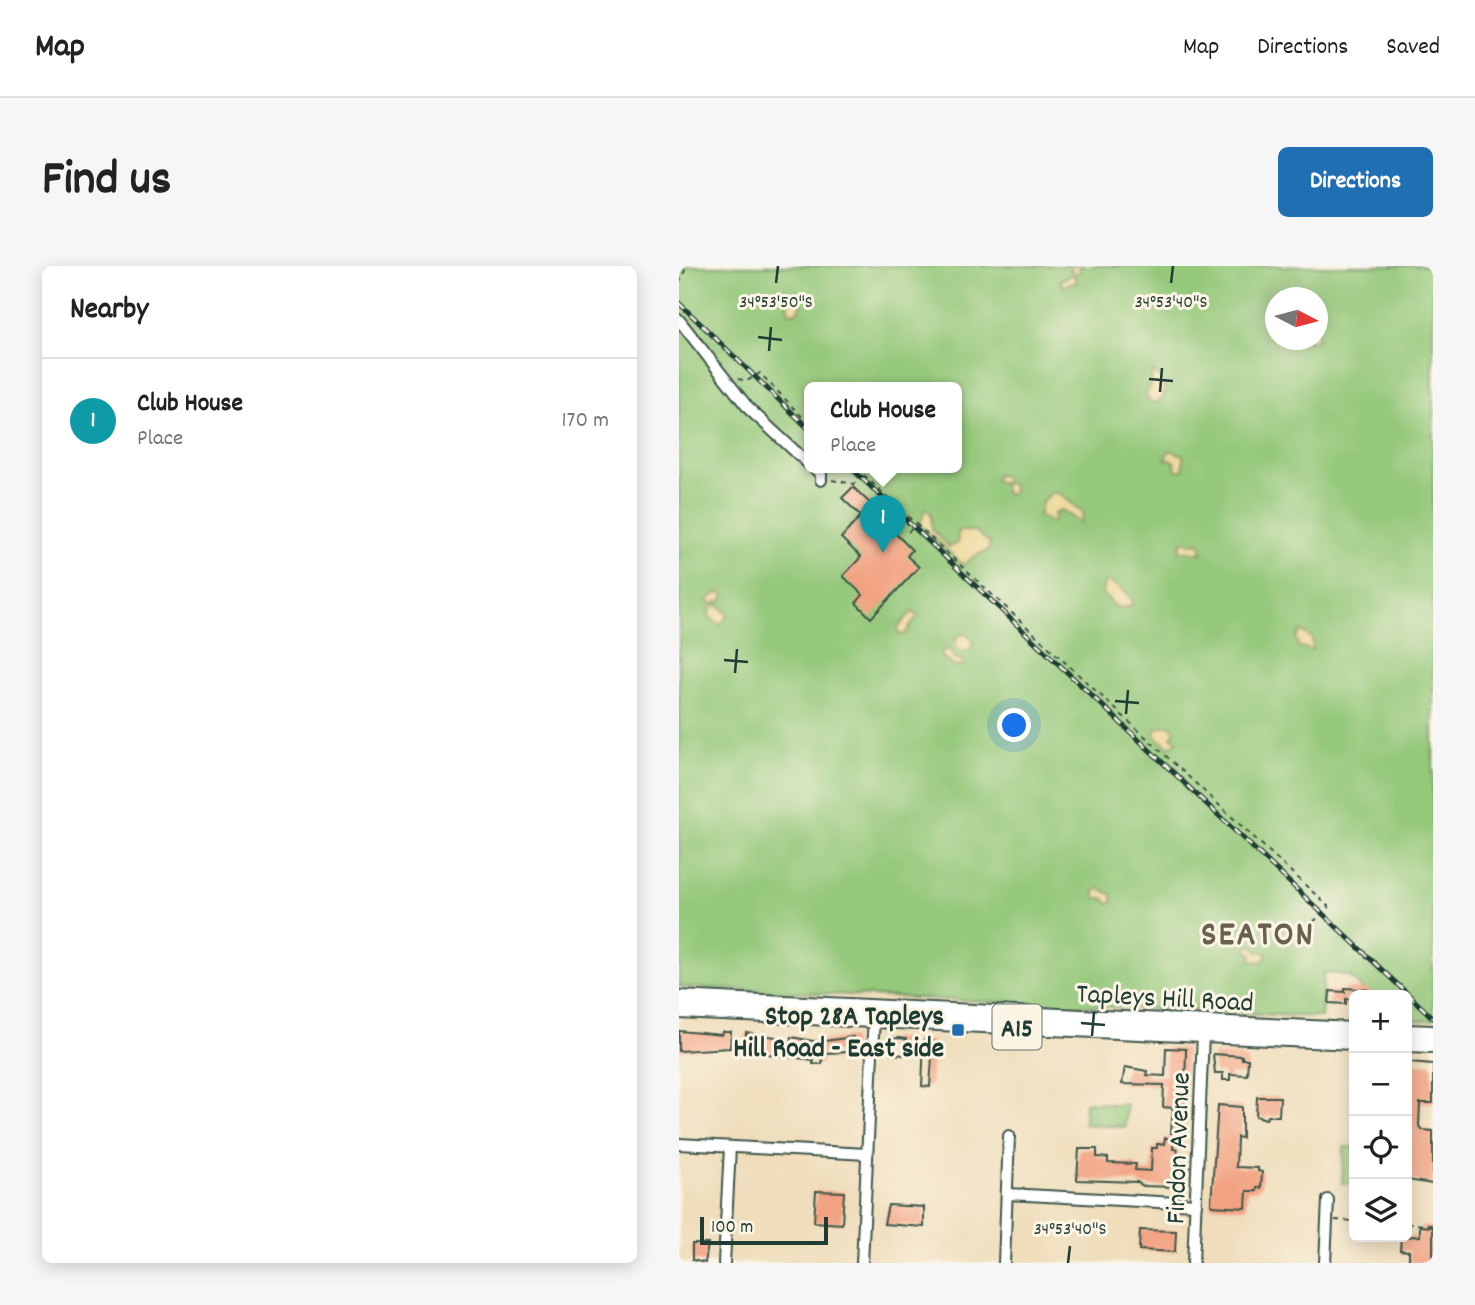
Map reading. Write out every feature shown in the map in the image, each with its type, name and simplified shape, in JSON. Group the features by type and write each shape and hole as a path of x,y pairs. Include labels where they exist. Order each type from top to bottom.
{"main road":[{"name":"Tapleys Hill Road","path":"679,998 874,1014 1349,1042"},
{"name":"Tapleys Hill Road","path":"679,1011 874,1014 1349,1030"},
{"path":"1412,1034 1433,1042"},
{"path":"1412,1044 1433,1042"}],"street":[{"path":"679,320 749,408 804,459"},
{"path":"816,473 821,480"},
{"path":"862,1263 874,1014"},
{"name":"Findon Avenue","path":"1193,1263 1203,1035"},
{"path":"1004,1263 1009,1136"},
{"path":"679,1144 867,1154"},
{"path":"724,1263 730,1147"},
{"path":"1007,1194 1196,1204"},
{"path":"1325,1263 1328,1200"}],"path":[{"path":"679,284 687,266"},
{"path":"723,376 747,381 760,373 804,418"},
{"path":"821,480 854,484 864,475 1329,907 1308,927"},
{"path":"908,532 917,525"},
{"path":"1327,1220 1349,1221"},
{"path":"1412,1224 1433,1225"}],"green space":[{"path":"679,266 1433,266 1433,1020 1412,1021 1412,990 1364,990 1350,976 1324,972 1321,1017 679,987"},
{"path":"1085,1102 1126,1105 1125,1127 1084,1124"},
{"path":"1344,1147 1349,1147 1349,1184 1342,1183"}],"sand":[{"path":"1069,266 1079,266 1081,270 1074,275 1077,283 1069,283 1064,288 1060,280 1074,274"},
{"path":"795,294 799,295 801,307 795,313 789,311 787,306"},
{"path":"1152,372 1160,376 1165,392 1163,398 1155,403 1149,401 1146,394 1151,384"},
{"path":"1169,450 1183,455 1183,470 1176,470 1174,461 1165,459"},
{"path":"997,474 1005,477 1004,483 1013,485 1012,494 1006,494 1003,484 994,480"},
{"path":"1053,492 1060,494 1083,513 1081,523 1062,510 1055,513 1053,523 1039,516 1042,502"},
{"path":"925,509 931,513 932,529 949,547 958,543 958,531 975,531 990,543 988,551 976,555 963,565 920,525"},
{"path":"1185,541 1190,544 1200,542 1202,553 1180,551 1181,544"},
{"path":"1105,581 1113,583 1125,592 1133,602 1131,606 1121,608 1110,602 1102,591"},
{"path":"720,592 725,595 720,603 717,601 714,605 721,607 728,615 720,625 708,616 713,605 707,600"},
{"path":"912,612 918,615 905,634 899,635 898,627"},
{"path":"1301,631 1312,638 1313,650 1299,647 1296,638"},
{"path":"964,634 970,637 973,643 970,649 964,652 958,649 955,643 958,637"},
{"path":"943,650 949,650 955,658 963,661 962,666 955,667 941,656"},
{"path":"1170,725 1175,731 1171,737 1178,741 1169,747 1154,735 1157,728"},
{"path":"1099,888 1111,894 1113,901 1108,903 1103,898 1096,898 1094,893"},
{"path":"1249,945 1255,946 1257,952 1266,952 1267,958 1260,962 1251,960 1252,954 1247,950"}],"building":[{"path":"853,487 898,530 895,533 912,550 907,556 919,567 871,618 856,603 863,595 843,576 861,557 841,538 861,516 842,498"},
{"path":"1345,988 1370,990 1349,990 1346,1004 1329,1003 1330,991 1345,992"},
{"path":"679,1031 722,1035 723,1032 731,1032 730,1048 679,1051"},
{"path":"746,1033 776,1037 775,1042 790,1043 791,1037 818,1042 853,1037 853,1052 822,1053 822,1064 813,1064 813,1060 745,1051"},
{"path":"891,1039 906,1039 905,1055 891,1054"},
{"path":"924,1040 933,1041 930,1087 922,1086"},
{"path":"1166,1048 1186,1049 1184,1133 1171,1133 1173,1108 1163,1107 1164,1085 1122,1084 1125,1067 1147,1071 1146,1075 1165,1076"},
{"path":"1213,1054 1242,1056 1242,1059 1248,1059 1247,1075 1230,1074 1230,1080 1223,1080 1223,1073 1215,1073"},
{"path":"1412,1062 1433,1064 1433,1103 1420,1103 1419,1126 1422,1130 1433,1131 1433,1184 1412,1181"},
{"path":"1257,1097 1280,1097 1279,1116 1268,1116 1266,1119 1256,1116"},
{"path":"1218,1105 1242,1107 1242,1138 1237,1137 1236,1167 1258,1168 1258,1171 1262,1172 1261,1188 1247,1191 1246,1208 1211,1204"},
{"path":"1165,1138 1174,1139 1173,1149 1177,1149 1179,1157 1179,1164 1174,1163 1176,1187 1143,1186 1137,1182 1077,1180 1079,1149 1097,1149 1097,1157 1108,1158 1108,1163 1136,1164 1135,1170 1151,1171 1152,1148 1157,1148 1157,1144 1164,1144"},
{"path":"816,1191 844,1192 842,1224 814,1222"},
{"path":"888,1205 924,1207 924,1227 884,1224"},
{"path":"1420,1226 1433,1227 1433,1263 1409,1263 1409,1251 1400,1250 1401,1242 1412,1242 1412,1236 1420,1236"},
{"path":"1140,1230 1176,1231 1175,1252 1139,1250"},
{"path":"692,1244 708,1244 705,1263 692,1260"}],"railway":[{"path":"679,303 804,424"},
{"path":"856,473 1433,1018"}],"place":[{"name":"Club House","path":"883,553"},
{"name":"Stop 28A Tapleys Hill Road - East side","path":"958,1030"}],"district":[{"name":"SEATON","path":"1258,932"}]}
